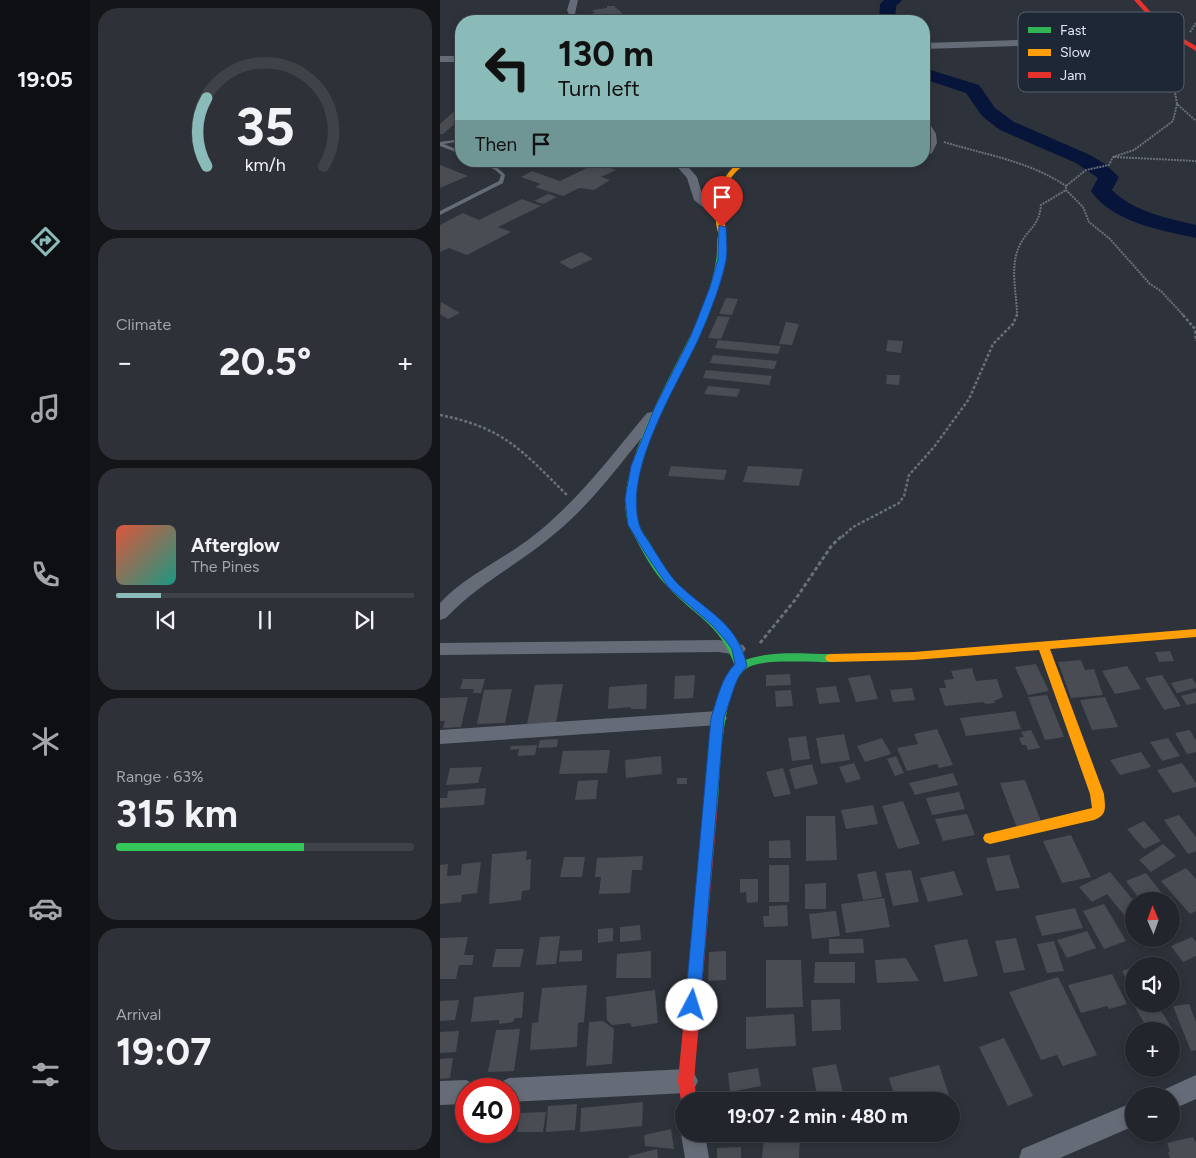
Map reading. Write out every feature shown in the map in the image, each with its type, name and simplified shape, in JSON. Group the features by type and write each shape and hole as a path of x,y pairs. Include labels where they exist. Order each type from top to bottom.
{"street":[{"path":"571,15 569,11 574,0"},
{"path":"1137,0 1147,12"},
{"path":"930,46 1018,43"},
{"path":"1184,44 1196,49"},
{"path":"440,60 455,59"},
{"path":"930,134 932,138 932,146 930,148"},
{"path":"682,167 692,177 698,198 721,216"},
{"path":"734,167 727,174 723,187 721,216 722,259 714,287 694,338 660,407 636,466 630,499 634,525 673,586 717,622 738,649 741,666"},
{"path":"440,614 475,582 538,540 576,504 660,407"},
{"path":"520,1090 687,1091 718,718 731,679 741,666 758,660 784,658 914,656 1196,633"},
{"path":"440,649 718,646 738,649"},
{"path":"990,838 1094,814 1099,810 1097,794 1044,646"},
{"path":"440,737 718,718"},
{"path":"1180,1094 1196,1088"},
{"path":"440,1093 455,1092"},
{"path":"1031,1158 1125,1118"},
{"path":"694,1142 696,1158"}],"lane":[{"path":"440,144 455,141"},
{"path":"440,144 455,150"},
{"path":"440,213 501,182 503,175 493,167"}],"path":[{"path":"741,666 795,600 832,545 853,527 899,503 904,496 909,475 934,448 969,399 993,344 1013,324 1017,316 1014,269 1018,250 1026,235 1040,219 1041,205 1066,188 1086,170 1109,165 1113,157 1134,150 1173,121 1177,104 1175,92"},
{"path":"1177,104 1196,121"},
{"path":"932,138 977,153 1031,166 1051,175 1083,206 1090,222 1110,239 1150,284 1161,291 1195,329 1196,341"},
{"path":"1113,157 1196,161"},
{"path":"440,416 484,426 501,435 517,446 576,504"}],"building":[{"path":"607,6 614,6 623,14 594,15 592,13 595,13 592,10 607,8"},
{"path":"455,110 455,124 443,134 440,134 440,124"},
{"path":"440,165 468,176 440,188"},
{"path":"589,167 608,167 616,170 601,177 610,180 594,190 579,188 563,196 535,187 541,184 521,177 532,171 565,183 560,181"},
{"path":"548,194 557,197 543,204 534,201"},
{"path":"522,199 541,206 498,227 511,232 467,255 449,248 440,252 440,225 463,213 479,220"},
{"path":"581,252 593,259 571,269 559,262"},
{"path":"726,298 738,299 732,315 719,314"},
{"path":"441,302 460,313 448,319 440,314"},
{"path":"718,316 730,317 721,339 708,338"},
{"path":"786,322 799,324 792,345 779,344"},
{"path":"718,340 781,346 778,354 715,348"},
{"path":"888,340 903,341 901,353 886,351"},
{"path":"713,355 777,361 774,369 710,363"},
{"path":"706,370 772,376 769,385 703,378"},
{"path":"887,375 900,375 899,385 886,384"},
{"path":"708,386 740,389 737,397 704,394"},
{"path":"671,466 727,470 724,480 668,476"},
{"path":"748,466 803,469 799,486 743,482"},
{"path":"1170,651 1174,661 1159,662 1155,652"},
{"path":"1081,660 1085,670 1094,669 1103,695 1071,698 1058,662"},
{"path":"1036,664 1049,691 1028,695 1015,667"},
{"path":"1127,666 1141,689 1115,694 1102,671"},
{"path":"972,668 976,681 997,679 1003,697 994,701 995,703 985,704 984,702 945,706 939,688 946,688 944,680 954,679 951,671"},
{"path":"790,674 791,685 766,686 766,675"},
{"path":"695,675 693,698 674,699 675,676"},
{"path":"870,675 878,699 856,702 848,678"},
{"path":"1162,675 1181,706 1164,710 1145,678"},
{"path":"1192,678 1196,688 1177,693 1171,683"},
{"path":"463,679 485,679 481,693 473,693 474,689 460,689"},
{"path":"563,684 556,723 527,724 535,685"},
{"path":"647,684 646,709 631,709 631,707 608,709 609,687"},
{"path":"836,686 840,702 819,704 816,688"},
{"path":"912,688 915,700 893,702 890,690"},
{"path":"512,689 505,723 477,724 484,690"},
{"path":"791,690 793,706 776,707 775,691"},
{"path":"1196,692 1196,703 1187,705 1181,696"},
{"path":"1047,695 1064,737 1045,740 1028,697"},
{"path":"468,697 461,727 443,728 445,721 440,721 440,698"},
{"path":"1105,697 1118,727 1092,730 1080,700"},
{"path":"1015,711 1021,729 966,736 960,718"},
{"path":"937,729 953,765 939,768 937,764 907,771 897,748 918,744 914,734"},
{"path":"1031,730 1040,748 1028,750 1026,745 1022,745 1019,738 1024,737 1021,732"},
{"path":"1190,730 1196,741 1196,752 1187,754 1175,733"},
{"path":"844,734 850,760 821,764 816,738"},
{"path":"806,736 810,759 792,761 788,738"},
{"path":"882,738 891,754 865,762 857,746"},
{"path":"1168,738 1180,756 1162,761 1150,742"},
{"path":"558,739 557,747 538,748 540,740"},
{"path":"537,745 535,755 518,756 519,749 510,750 511,746"},
{"path":"610,750 607,773 559,774 563,751"},
{"path":"1141,752 1151,767 1120,775 1110,760"},
{"path":"661,756 662,774 626,778 625,760"},
{"path":"896,756 904,773 895,776 887,759"},
{"path":"854,763 861,779 846,783 839,767"},
{"path":"1182,763 1196,783 1196,787 1173,793 1157,770"},
{"path":"812,764 818,784 795,789 789,769"},
{"path":"482,767 478,783 446,785 450,768"},
{"path":"783,768 791,794 774,797 766,772"},
{"path":"953,773 958,785 915,795 909,783"},
{"path":"677,778 687,778 687,784 677,784"},
{"path":"598,780 596,799 575,800 578,781"},
{"path":"1025,780 1042,824 1017,828 1000,783"},
{"path":"486,788 484,805 440,808 440,798 447,798 448,791"},
{"path":"959,792 965,809 932,815 926,798"},
{"path":"903,801 920,844 898,849 882,806"},
{"path":"873,805 878,824 846,829 841,810"},
{"path":"967,814 975,835 943,841 935,819"},
{"path":"1179,815 1196,837 1196,851 1188,854 1164,820"},
{"path":"806,816 835,816 837,860 806,861"},
{"path":"1144,821 1161,841 1144,849 1127,829"},
{"path":"1071,835 1091,877 1062,883 1043,841"},
{"path":"790,840 791,858 769,858 769,841"},
{"path":"1163,844 1176,856 1151,872 1139,860"},
{"path":"527,851 526,860 531,859 530,890 522,891 521,900 489,904 492,854"},
{"path":"1009,855 1020,888 996,891 986,858"},
{"path":"643,856 642,870 632,870 630,893 599,894 601,877 595,877 597,858"},
{"path":"564,857 585,857 582,877 560,877"},
{"path":"481,862 477,893 462,895 461,902 440,904 440,865 448,864 447,876 461,875 462,864"},
{"path":"769,865 789,865 789,902 769,902"},
{"path":"1186,868 1196,879 1196,911 1190,914 1180,903 1180,892 1171,892 1161,881"},
{"path":"911,870 919,902 893,906 885,873"},
{"path":"876,871 882,897 863,900 857,874"},
{"path":"954,871 963,895 928,902 920,878"},
{"path":"1110,872 1126,892 1125,916 1107,894 1092,902 1079,887"},
{"path":"1146,873 1161,892 1134,892 1126,881"},
{"path":"740,879 758,879 758,902 747,903 746,892 740,893"},
{"path":"826,883 826,909 805,909 805,884"},
{"path":"884,898 890,927 846,933 841,904"},
{"path":"1104,904 1125,941 1104,949 1083,911"},
{"path":"787,905 788,926 764,927 763,916 769,916 769,906"},
{"path":"1075,908 1083,928 1042,936 1035,916"},
{"path":"836,911 840,936 812,939 809,914"},
{"path":"640,925 641,940 620,942 620,927"},
{"path":"613,928 613,941 598,943 598,929"},
{"path":"1087,931 1096,948 1067,958 1057,940"},
{"path":"560,936 556,964 536,965 540,937"},
{"path":"468,937 464,955 474,955 472,965 459,965 456,979 440,979 440,938"},
{"path":"1192,937 1196,942 1196,956 1183,962 1172,948 1180,948 1180,942"},
{"path":"1016,938 1025,970 1004,973 995,941"},
{"path":"829,939 863,939 864,953 829,954"},
{"path":"967,939 978,976 944,982 934,945"},
{"path":"1054,941 1064,971 1047,973 1037,944"},
{"path":"496,949 524,949 520,967 492,967"},
{"path":"582,950 582,961 559,962 560,951"},
{"path":"651,951 651,978 616,978 617,954"},
{"path":"726,951 726,980 708,981 709,952"},
{"path":"906,958 919,981 877,983 875,960"},
{"path":"766,960 801,960 803,1007 766,1008"},
{"path":"815,962 855,962 855,983 814,983"},
{"path":"1112,974 1125,1000 1125,1005 1109,1009 1107,1006 1081,1013 1068,985"},
{"path":"1058,977 1097,1055 1063,1066 1057,1055 1041,1060 1009,992"},
{"path":"587,985 584,1022 578,1023 577,1047 530,1050 532,1023 538,1022 542,988"},
{"path":"655,990 658,1023 632,1027 630,1023 612,1025 607,1020 606,997"},
{"path":"524,992 522,1018 515,1018 513,1022 499,1024 499,1020 471,1022 474,997"},
{"path":"840,999 841,1030 812,1031 811,1000"},
{"path":"459,1000 455,1020 440,1021 440,1001"},
{"path":"1189,1004 1196,1022 1196,1050 1191,1051 1175,1012 1180,1012 1180,1005"},
{"path":"1138,1012 1162,1012 1168,1022 1144,1022"},
{"path":"794,1014 796,1046 746,1049 746,1017"},
{"path":"603,1021 614,1029 612,1064 586,1066 589,1022"},
{"path":"520,1029 514,1071 488,1072 496,1030"},
{"path":"459,1031 456,1052 440,1053 440,1032"},
{"path":"1004,1038 1033,1096 1008,1106 979,1047"},
{"path":"453,1058 450,1078 440,1079 440,1059"},
{"path":"836,1064 843,1092 816,1092 812,1068"},
{"path":"939,1065 948,1092 893,1092 889,1078"},
{"path":"758,1068 761,1086 730,1092 728,1073"},
{"path":"643,1102 642,1126 580,1132 581,1108"},
{"path":"577,1104 575,1130 546,1132 548,1106"},
{"path":"546,1112 543,1132 520,1132 520,1113"},
{"path":"671,1129 674,1149 645,1146 644,1135"},
{"path":"1193,1137 1196,1143 1196,1158 1170,1158 1167,1143 1180,1142 1180,1140"},
{"path":"764,1142 800,1142 799,1158 762,1158"},
{"path":"741,1147 741,1158 717,1158 717,1148"},
{"path":"657,1149 658,1158 629,1158 629,1156"}],"waterway":[{"path":"887,15 888,4 894,0"},
{"path":"930,75 973,89 988,112 1007,126 1083,159 1098,168 1109,177 1101,191 1120,207 1145,218 1196,232"}],"traffic: fast":[{"path":"722,233 720,260 714,286 705,313 644,445 631,493 631,513 637,532 664,575 671,584 721,629 729,639 741,666"},
{"path":"711,801 718,728 727,688 734,673 743,665 762,659 831,658"}],"traffic: slow":[{"path":"722,233 722,192 729,175 736,167"},
{"path":"831,658 914,656 1196,633"},
{"path":"990,838 1094,814 1099,810 1097,794 1043,646"}],"traffic: jam":[{"path":"1137,0 1148,12"},
{"path":"1184,42 1196,49"},
{"path":"688,1092 686,1081 711,801"}],"route":[{"path":"692,1005 718,718 728,685 734,673 741,666 738,649 730,638 717,622 673,586 651,553 634,525 630,499 636,466 660,407 694,338 714,287 722,259 722,227"}]}
